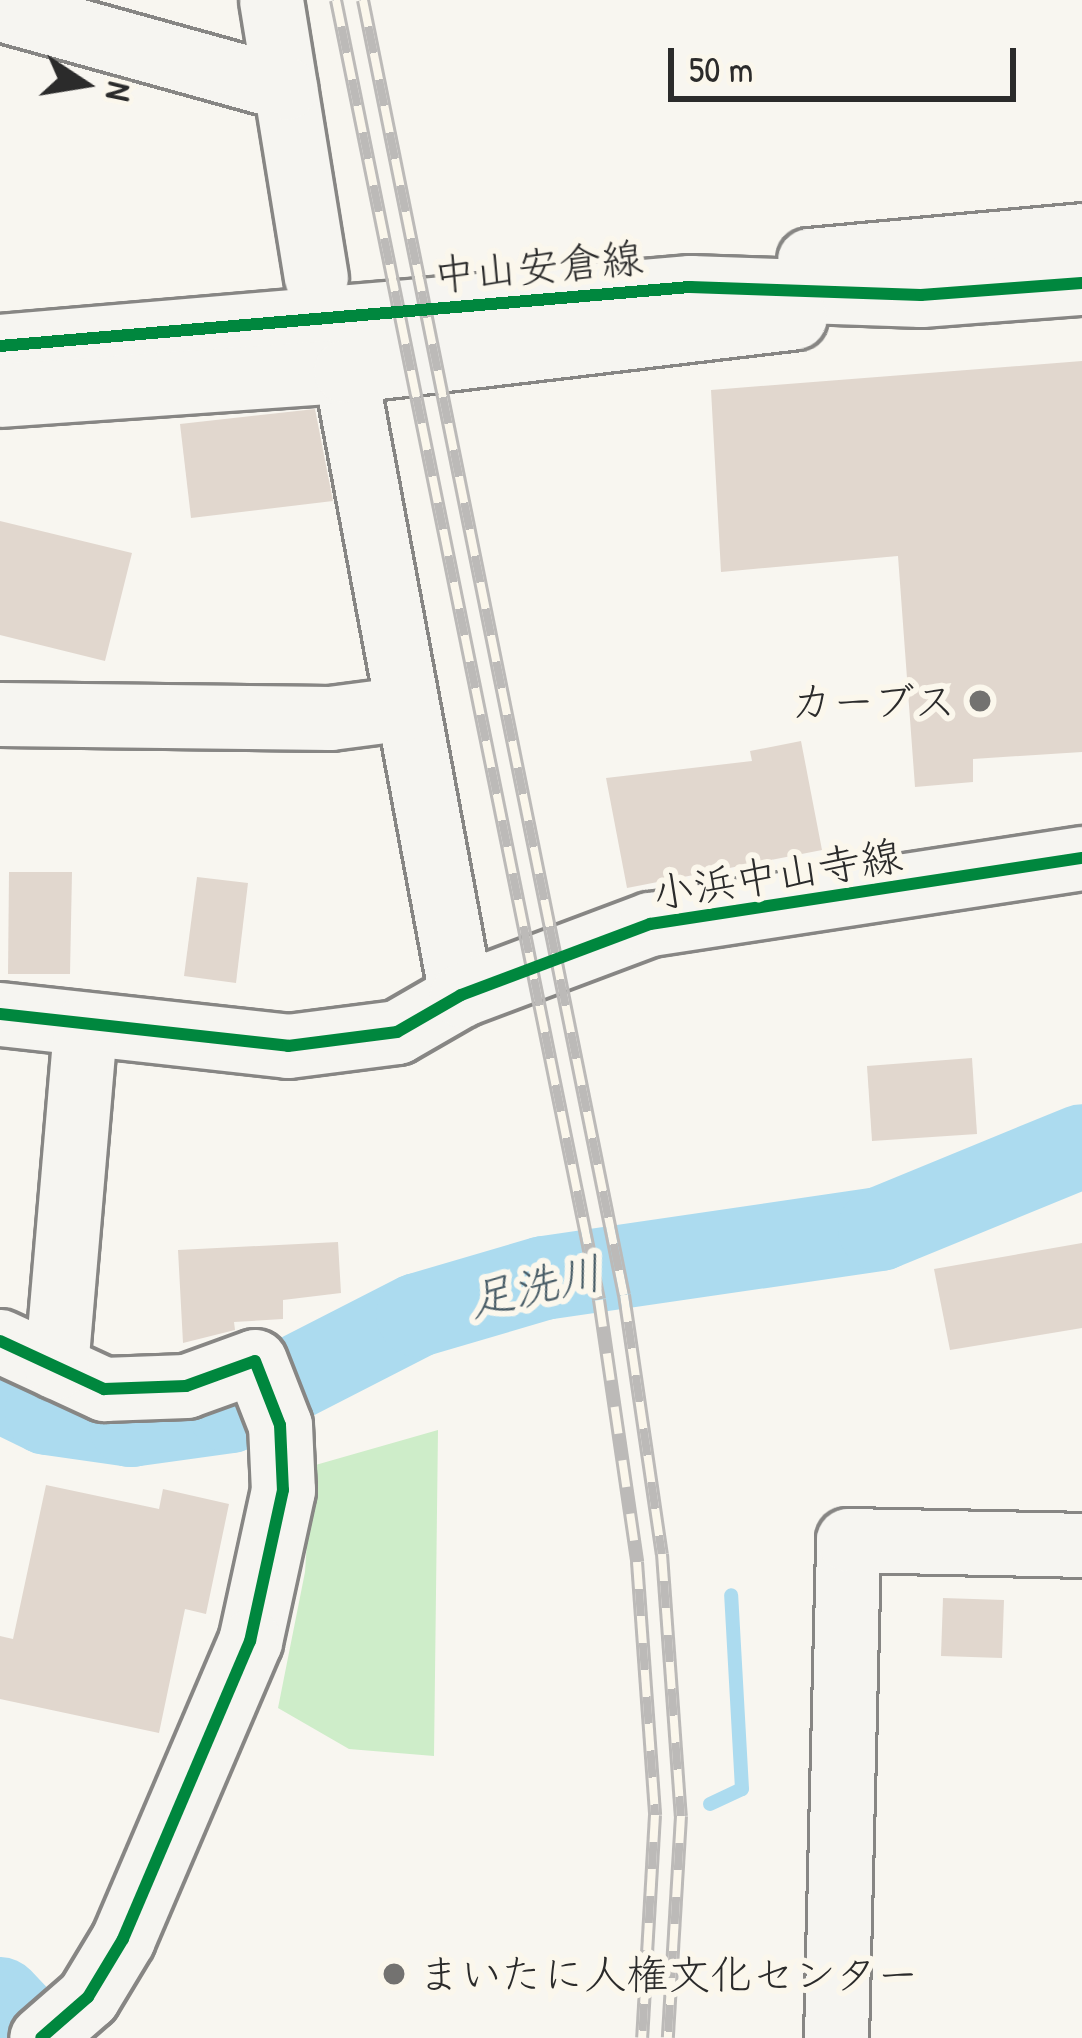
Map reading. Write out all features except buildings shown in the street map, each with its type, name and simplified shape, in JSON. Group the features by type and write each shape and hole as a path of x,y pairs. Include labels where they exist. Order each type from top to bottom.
{"street":[{"path":"271,0 316,277"},
{"path":"0,10 285,88"},
{"name":"中山安倉線","path":"690,287 833,255 1082,235"},
{"path":"0,305 692,247 833,255"},
{"name":"中山安倉線","path":"0,346 690,287 921,295 1082,283"},
{"path":"0,395 345,371 706,333 921,295"},
{"path":"345,371 461,995"},
{"path":"0,714 330,718 406,708"},
{"name":"小浜中山寺線","path":"0,1014 288,1046 397,1032 461,995 650,924 1082,858"},
{"path":"56,1366 86,1026"},
{"path":"0,1341 104,1389 186,1387 256,1361 272,1390 284,1490 250,1641 123,1939 53,2028"},
{"path":"836,2038 848,1540 1082,1545"}],"green space":[{"path":"438,1430 434,1756 349,1749 278,1708 305,1572 312,1466"}],"waterway":[{"name":"足洗川","path":"0,1390 47,1413 131,1425 230,1411 418,1315 544,1278 880,1229 1082,1146"},
{"path":"710,1804 742,1789 731,1595"},
{"path":"0,1999 37,2038"}],"railway":[{"path":"336,0 599,1300 637,1562 655,1815 642,2038"},
{"path":"363,0 624,1295 662,1554 681,1816 668,2038"}],"cycle path":[{"path":"0,346 690,287 921,295 1082,283"},
{"path":"0,1014 288,1046 397,1032 461,995 650,924 1082,858"},
{"path":"0,1341 104,1389 186,1386 255,1361 280,1425 283,1490 250,1641 123,1939 88,1997 41,2038"}],"place":[{"name":"カーブス","path":"980,701"},
{"name":"まいたに人権文化センター","path":"394,1974"}]}
